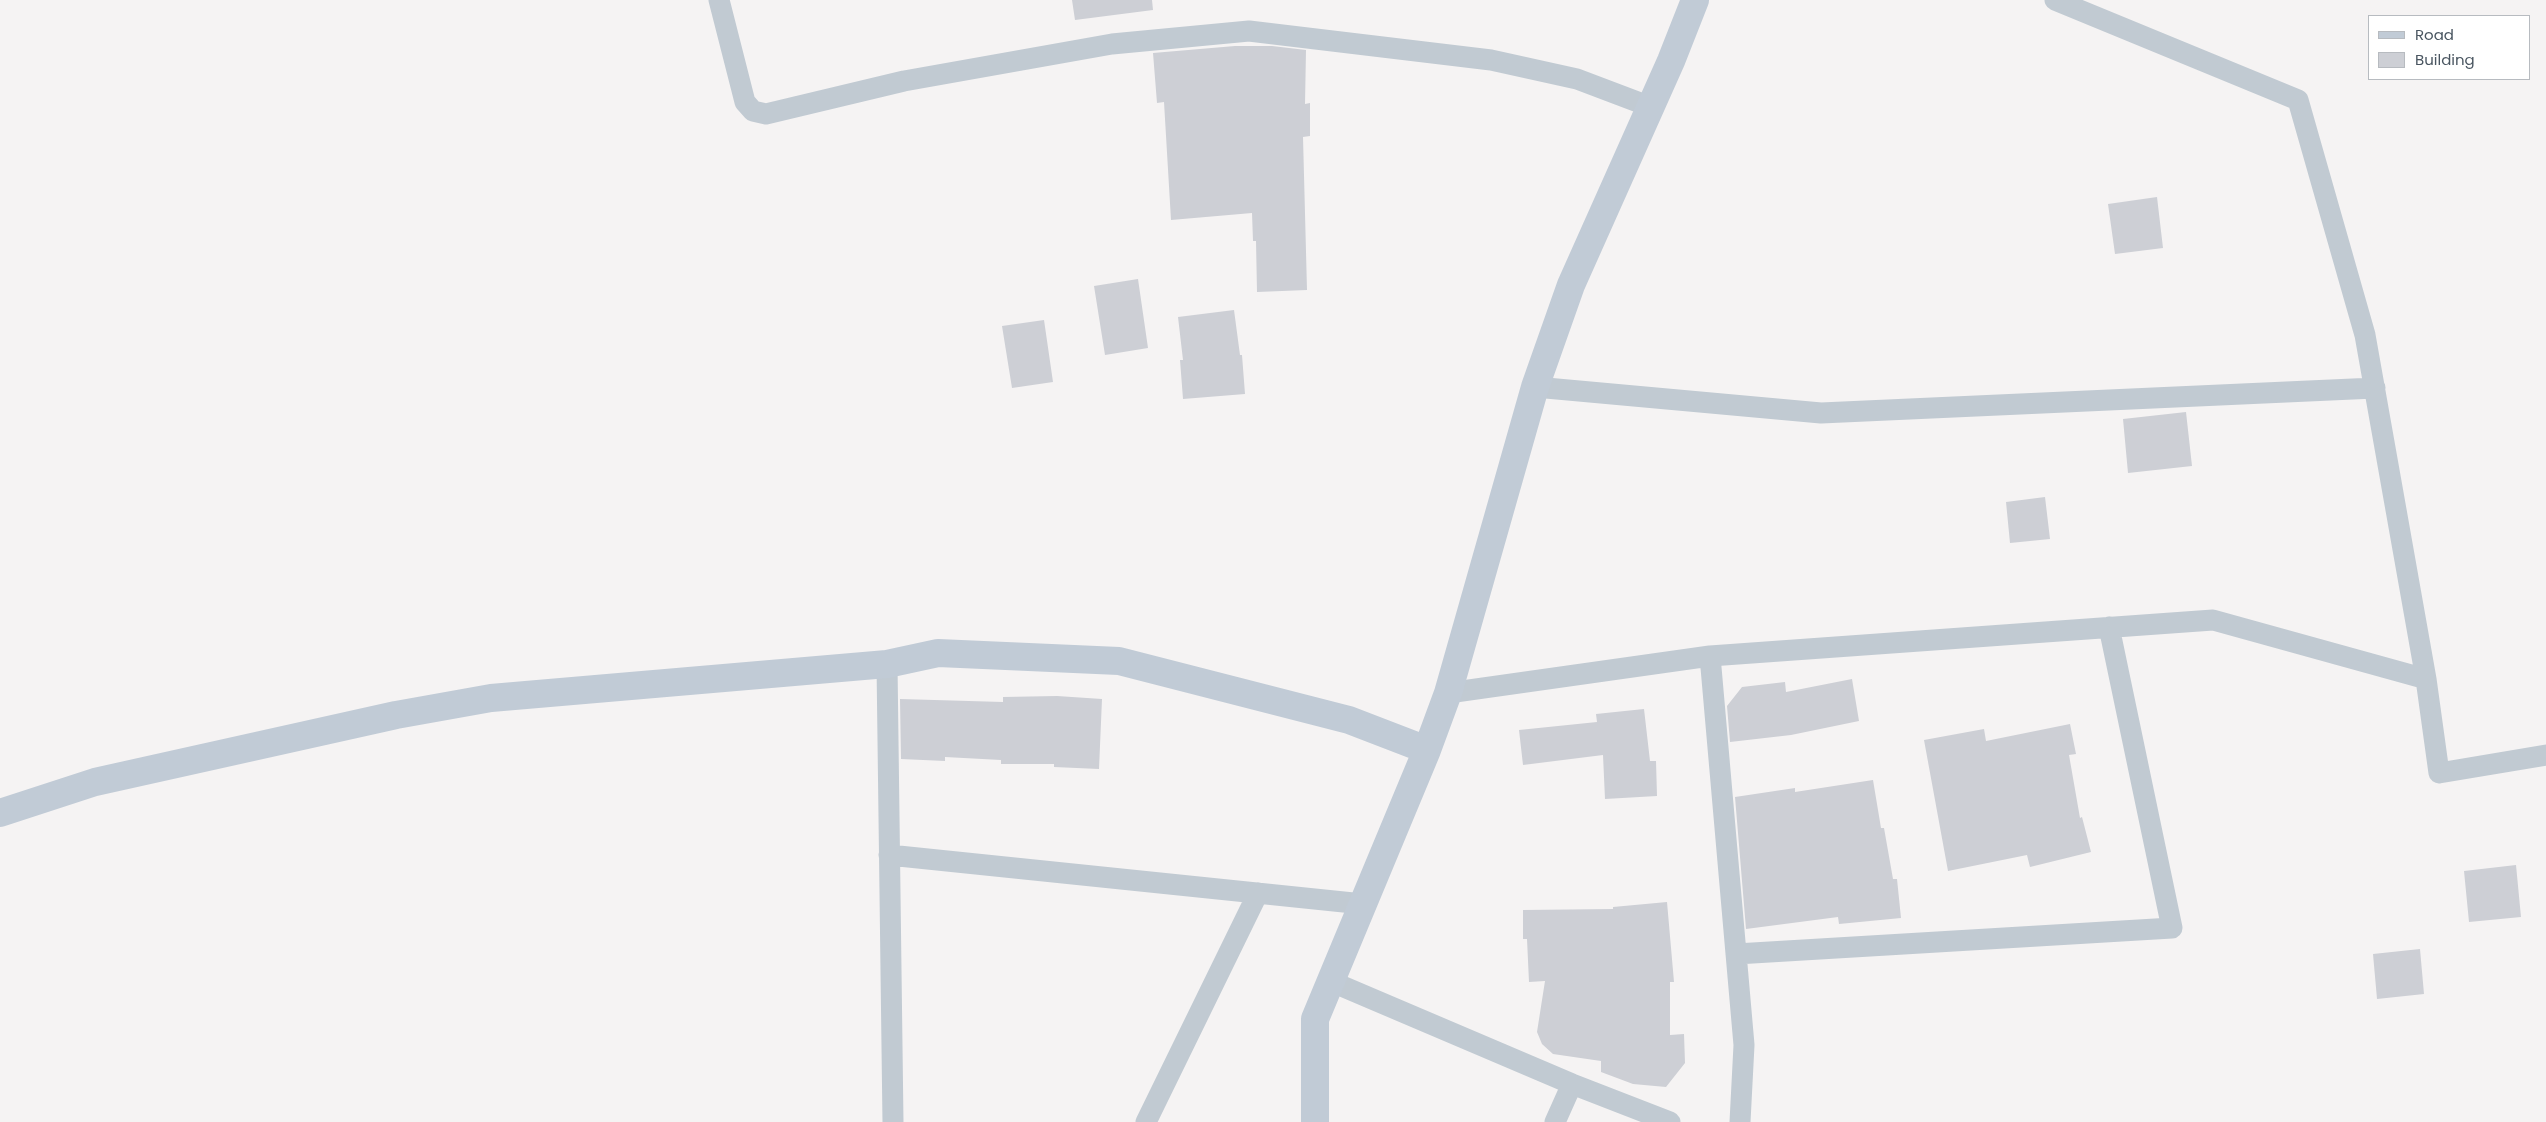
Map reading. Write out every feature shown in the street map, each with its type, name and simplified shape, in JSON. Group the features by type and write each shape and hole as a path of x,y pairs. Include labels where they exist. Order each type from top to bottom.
{"street":[{"path":"719,0 745,102 753,111 766,114 904,81 1112,44 1249,31 1492,60 1577,79 1651,107"},
{"path":"1315,1122 1315,1019 1427,750 1448,693 1535,387 1571,285 1651,107 1695,0"},
{"path":"2055,0 2298,100 2365,335 2426,679 2439,772 2546,754"},
{"path":"1535,387 1821,413 2375,388"},
{"path":"1448,693 1710,656 2213,620 2426,679"},
{"path":"1736,954 2172,928 2109,627"},
{"path":"0,813 95,782 396,715 491,698 887,664 938,653 1119,661 1349,720 1427,750"},
{"path":"1710,656 1744,1045 1740,1122"},
{"path":"887,664 893,1122"},
{"path":"889,855 1362,904"},
{"path":"1146,1122 1258,893"},
{"path":"1330,981 1572,1084 1670,1122"},
{"path":"1555,1122 1572,1084"}],"building":[{"path":"1072,0 1152,0 1153,10 1075,20"},
{"path":"1235,46 1272,46 1306,50 1305,104 1310,103 1310,136 1303,137 1307,290 1257,292 1256,241 1253,241 1252,213 1171,220 1164,102 1157,103 1153,53"},
{"path":"2157,197 2163,248 2115,254 2108,204"},
{"path":"1138,279 1148,348 1105,355 1094,286"},
{"path":"1234,310 1240,355 1242,355 1245,394 1183,399 1180,360 1183,360 1178,317"},
{"path":"1044,320 1053,382 1012,388 1002,326"},
{"path":"2186,412 2192,466 2128,473 2123,419"},
{"path":"2045,497 2050,539 2010,543 2006,502"},
{"path":"1852,679 1859,721 1791,735 1730,742 1727,706 1742,687 1785,682 1786,692"},
{"path":"1057,696 1102,699 1099,769 1054,767 1054,764 1001,764 1001,760 945,757 945,761 901,759 900,699 1003,702 1003,697"},
{"path":"1644,709 1650,761 1656,761 1657,796 1605,799 1603,755 1523,765 1519,730 1597,722 1596,714"},
{"path":"2070,724 2076,754 2069,755 2080,818 2082,817 2091,852 2030,867 2027,855 1948,871 1924,740 1984,729 1986,741"},
{"path":"1873,780 1881,828 1884,828 1893,879 1897,879 1901,918 1839,924 1838,917 1746,929 1735,797 1795,788 1795,792"},
{"path":"2516,865 2521,917 2469,922 2464,871"},
{"path":"1667,902 1674,982 1670,982 1670,1035 1684,1034 1685,1063 1666,1087 1633,1084 1601,1072 1601,1061 1553,1054 1542,1044 1537,1032 1545,981 1529,982 1527,939 1523,939 1523,910 1613,909 1613,907"},
{"path":"2420,949 2424,994 2377,999 2373,954"}]}
